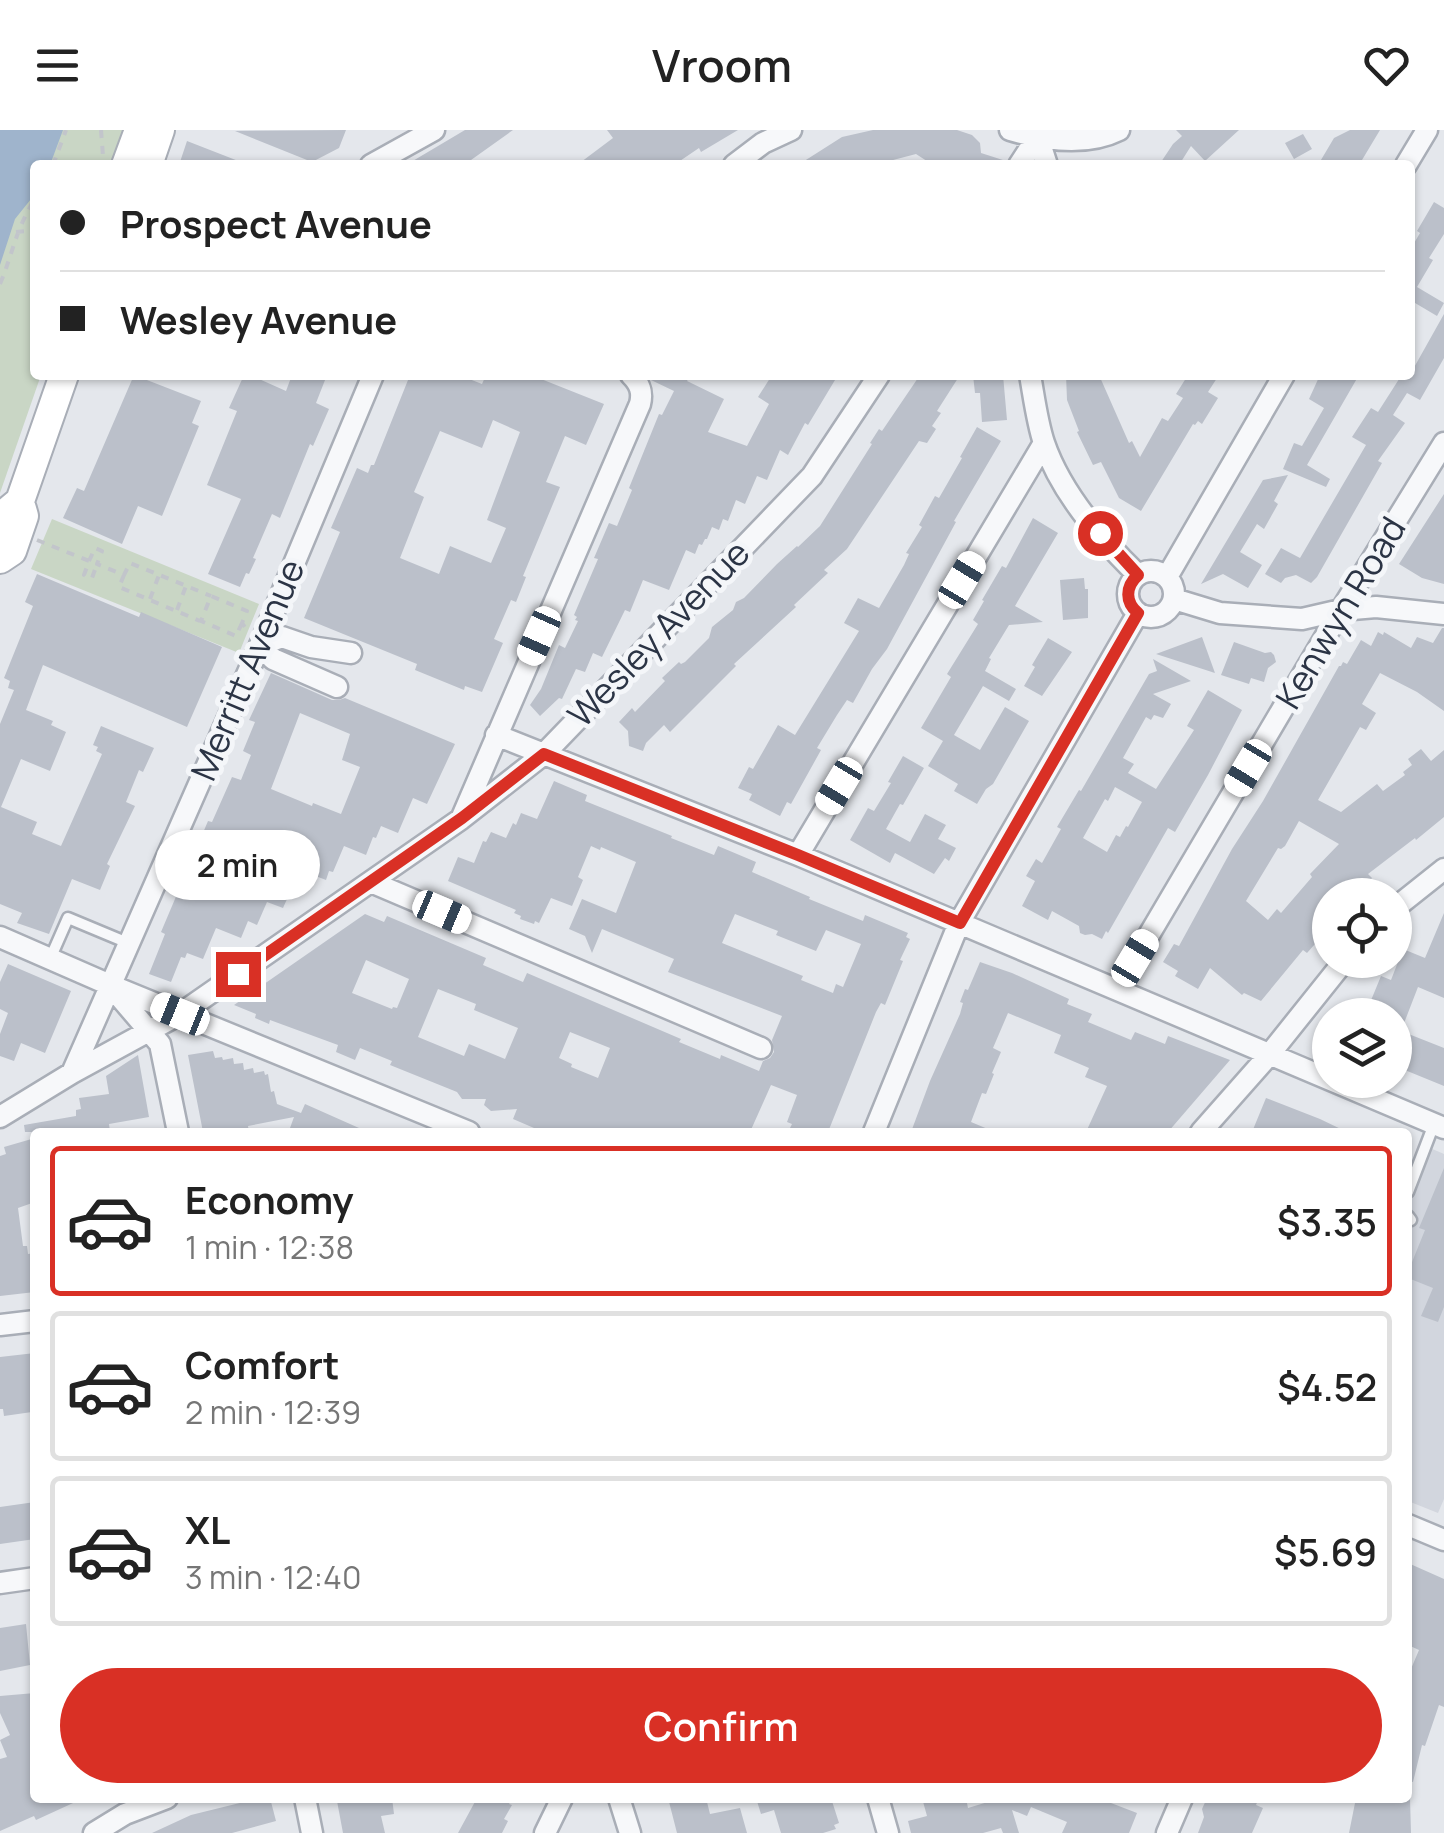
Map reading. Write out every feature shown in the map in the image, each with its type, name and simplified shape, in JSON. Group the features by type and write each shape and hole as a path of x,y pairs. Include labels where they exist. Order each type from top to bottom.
{"main road":[{"path":"117,160 139,130"},
{"path":"150,160 160,130"},
{"path":"0,532 8,511 20,500 62,380"},
{"path":"0,559 12,550 24,516 20,500"}],"street":[{"path":"380,160 434,130"},
{"path":"741,160 763,143 791,130"},
{"path":"1010,130 1095,139 1120,130"},
{"path":"1409,160 1427,130"},
{"path":"1022,160 1040,134"},
{"path":"1040,134 1046,160"},
{"name":"Merritt Avenue","path":"72,1073 260,645 371,380"},
{"path":"462,818 640,404 642,394 636,380"},
{"name":"Wesley Avenue","path":"0,1117 180,1014 462,818 544,754 812,476 876,380"},
{"path":"1031,380 1044,444 1073,498 1138,575"},
{"path":"1167,577 1281,380"},
{"name":"Kenwyn Road","path":"1116,989 1444,443"},
{"path":"798,855 1044,444"},
{"path":"1153,571 1167,577 1174,587 1174,599 1168,610 1150,618 1138,613 1130,604 1128,591 1133,580 1153,571"},
{"path":"1174,599 1241,615 1302,618 1376,606 1444,614"},
{"path":"876,1128 960,923 1138,613"},
{"path":"337,687 274,659 260,645 282,637 311,647 351,653"},
{"path":"496,734 798,855 1439,1126"},
{"path":"1412,894 1444,869"},
{"path":"371,882 761,1048"},
{"path":"0,937 460,1128"},
{"path":"1204,1128 1330,978"},
{"path":"110,985 160,1044 177,1128"},
{"path":"0,1325 30,1321"},
{"path":"1412,1527 1444,1540"},
{"path":"0,1583 30,1579"},
{"path":"94,1833 149,1803"},
{"path":"306,1803 312,1833"},
{"path":"545,1833 560,1803"},
{"path":"621,1803 630,1833"},
{"path":"879,1803 888,1833"},
{"path":"1167,1833 1180,1803"}],"lane":[{"path":"50,958 68,918 128,943"},
{"path":"1412,1183 1439,1126"}],"path":[{"path":"55,160 66,130"},
{"path":"101,130 114,160"},
{"path":"0,284 16,232 30,206"},
{"path":"16,232 30,231"},
{"path":"37,540 90,561"},
{"path":"94,548 102,552 92,578 84,575 90,561 94,548"},
{"path":"130,563 247,611 236,636 119,587 124,575 130,563"},
{"path":"97,564 124,575"},
{"path":"149,600 160,575"},
{"path":"176,611 186,586"},
{"path":"201,621 211,596"},
{"path":"242,623 260,645"}],"shaded area":[{"path":"1423,1145 1444,1154 1444,1499 1438,1513 1412,1503 1412,1173"}],"green space":[{"path":"0,130 124,130 113,160 30,160 30,380 39,380 0,493"},
{"path":"52,519 259,604 239,653 31,569"}],"water":[{"path":"0,130 63,130 52,160 30,160 30,200 15,219 0,265"}],"building":[{"path":"346,130 339,148 316,160 235,131"},
{"path":"465,130 513,130 471,160 414,160"},
{"path":"607,130 738,130 681,160 584,160 613,138"},
{"path":"873,130 957,130 972,135 980,143 981,153 1003,160 925,160 916,154 893,160 806,160 842,137"},
{"path":"1176,130 1239,130 1206,160 1191,146 1182,160 1162,160 1182,136"},
{"path":"1350,130 1380,130 1362,160 1321,160 1334,138"},
{"path":"1303,134 1312,149 1294,159 1285,143"},
{"path":"187,141 236,160 181,160"},
{"path":"1434,202 1444,208 1444,234 1417,287 1444,303 1437,316 1415,303 1415,242 1420,233 1417,231"},
{"path":"1444,314 1444,358 1420,400 1407,393 1393,415 1405,423 1378,461 1382,463 1317,577 1311,583 1296,575 1281,583 1265,574 1281,548 1300,558 1366,445 1352,437 1371,408 1378,412 1398,380 1415,380 1415,366"},
{"path":"132,380 147,380 201,401 192,423 199,426 162,516 138,506 122,544 63,518 77,488 84,491"},
{"path":"242,380 261,380 286,391 290,380 325,380 316,403 329,409 280,518 272,514 253,558 256,559 240,587 208,574 241,499 207,485 237,411 229,408"},
{"path":"408,380 472,380 482,384 484,380 544,380 604,404 586,445 565,436 546,482 560,487 516,602 511,600 494,639 503,643 482,692 465,686 464,690 415,670 417,664 304,618 340,532 331,528 357,468 368,473","holes":["493,420 520,432 487,520 506,528 491,563 450,546 439,574 400,558 424,497 414,492 440,431 482,448"]},
{"path":"651,380 688,380 724,399 708,432 747,446 769,404 758,397 769,380 835,380 788,455 780,450 767,480 757,476 745,504 736,500 728,521 723,519 719,530 712,527 695,554 686,550 669,590 643,580 630,612 625,610 602,657 593,653 585,672 576,669 562,699 540,716 530,705 559,645 565,648 578,621 574,615 598,559 594,558 609,523 617,526 659,414 662,415 674,391"},
{"path":"917,380 957,380 937,411 941,413 932,426 936,429 927,443 919,441 847,549 824,570 828,573 670,732 664,725 643,751 629,746 628,731 619,722 632,708 635,712 665,681 662,678 709,638 712,627 733,610 736,602 820,526 879,429 882,431"},
{"path":"974,380 1003,380 1007,420 982,422 980,393 975,393"},
{"path":"1066,380 1101,380 1129,443 1132,441 1140,457 1162,418 1168,421 1183,398 1176,394 1185,380 1216,380 1208,392 1218,398 1202,424 1193,424 1141,511 1119,498 1101,462 1093,465 1067,400"},
{"path":"1318,380 1356,380 1307,465 1330,479 1326,487 1283,469 1294,443 1302,446 1324,408 1309,399"},
{"path":"977,427 1001,441 887,649 853,703 847,700 837,715 791,804 787,802 780,816 749,800 752,794 738,788 749,767 753,769 778,725 795,735 859,631 844,623 858,598 879,608 904,565 909,554 906,553 922,527 919,525 935,496 939,498"},
{"path":"1288,475 1264,529 1257,524 1240,552 1262,565 1248,588 1223,574 1201,584 1263,480"},
{"path":"1444,494 1444,584 1422,578 1399,564"},
{"path":"1033,518 1058,533 1015,606 1043,622 1009,625 985,671 1016,689 1009,701 983,686 954,735 980,750 1005,707 1029,721 977,804 954,791 958,784 928,766 943,741 921,728 951,677 947,674 978,624 973,620 982,600 1002,566 1006,568"},
{"path":"37,574 222,647 187,727 43,665 26,710 53,721 51,725 66,732 50,771 21,759 1,807 37,822 32,834 61,846 102,754 93,745 101,726 154,748 143,772 139,770 126,802 135,806 107,864 110,866 100,890 72,879 49,934 17,923 22,913 0,904 0,724 14,690 8,688 10,681 4,678 33,606 25,602"},
{"path":"1084,578 1088,618 1063,620 1060,580"},
{"path":"1444,628 1444,711 1380,673 1362,704 1376,713 1366,730 1360,727 1318,800 1341,812 1377,784 1383,791 1405,775 1403,772 1412,765 1408,759 1421,749 1431,761 1444,750 1444,817 1368,874 1372,878 1312,878 1312,947 1307,953 1303,950 1261,1001 1242,995 1210,968 1198,989 1175,976 1178,971 1163,962 1174,944 1179,946 1339,666 1347,664 1361,640 1371,646 1378,632 1411,648 1417,637 1433,643","holes":["1299,821 1339,844 1310,874 1312,877 1281,913 1277,909 1268,920 1246,901"]},
{"path":"1202,637 1215,673 1156,654"},
{"path":"1048,638 1072,652 1042,696 1024,686"},
{"path":"1234,642 1274,655 1276,662 1268,668 1264,682 1251,678 1249,684 1221,675"},
{"path":"1153,659 1191,681 1153,694 1171,704 1163,718 1146,717 1123,758 1134,764 1128,773 1156,789 1194,730 1187,726 1208,690 1242,710 1175,832 1168,828 1108,933 1102,939 1085,935 1080,933 1079,926 1052,911 1048,920 1022,906 1035,881 1026,876 1036,859 1042,863 1079,790 1149,674 1157,671","holes":["1115,787 1142,802 1107,852 1083,838"]},
{"path":"271,673 332,700 345,698 455,744 427,804 413,798 398,833 381,826 366,855 344,846 326,880 300,870 283,908 267,902 257,925 248,921 241,938 216,928 203,959 187,953 185,958 181,957 171,982 149,974 165,934 161,932 208,821 212,822 232,777 241,780 251,755 243,751 255,722 249,720","holes":["300,713 350,734 342,760 360,767 341,814 271,789"]},
{"path":"903,756 924,768 886,829 910,842 925,814 946,825 938,839 956,848 949,861 945,858 934,874 895,853 890,863 850,840 868,808 874,811"},
{"path":"554,781 587,795 585,801 671,838 714,855 718,846 756,862 752,872 809,899 863,921 865,915 908,933 906,937 910,939 900,960 903,961 885,1005 881,1003 876,1012 830,1128 790,1128 792,1124 787,1122 797,1095 771,1085 752,1128 534,1128 513,1119 517,1109 491,1111 484,1105 486,1099 462,1099 457,1092 390,1065 392,1061 360,1048 355,1060 336,1052 338,1045 270,1020 269,1024 234,1005 365,914 384,922 387,916 486,958 483,965 523,982 527,973 681,1039 679,1042 759,1071 763,1061 774,1052 772,1040 782,1016 668,972 674,959 602,929 592,953 585,936 569,929 582,899 616,913 636,862 591,846 578,877 583,880 572,906 551,898 539,923 534,924 520,919 514,913 516,910 448,881 458,857 474,863 491,832 506,838 521,813 537,819","holes":["735,914 816,951 826,930 861,944 843,987 836,984 833,993 801,980 803,976 722,943","366,960 409,979 397,1008 352,993","438,989 476,1004 474,1010 518,1028 505,1059 469,1044 464,1056 418,1037","570,1032 610,1048 598,1078 559,1058"]},
{"path":"1444,913 1444,998 1418,987 1412,1003 1412,998 1372,998 1380,978 1412,978 1412,953 1425,958"},
{"path":"980,962 1069,999 1067,1004 1092,1014 1088,1022 1131,1040 1135,1032 1165,1044 1168,1036 1230,1060 1171,1128 1088,1128 1107,1086 1085,1077 1089,1068 1054,1053 1061,1035 1008,1013 993,1048 1001,1052 994,1074 971,1122 985,1128 912,1128 960,1014 965,989 968,990"},
{"path":"8,964 71,991 45,1053 21,1043 14,1061 0,1056 0,1034 8,1013 0,1009 0,982"},
{"path":"1412,1035 1444,1048 1444,1086 1412,1073"},
{"path":"213,1051 215,1058 233,1058 234,1064 243,1063 244,1070 264,1071 277,1104 301,1113 305,1104 359,1128 290,1128 294,1117 248,1128 202,1128 188,1055"},
{"path":"138,1055 149,1117 109,1124 110,1128 30,1128 30,1132 25,1132 24,1125 76,1116 76,1110 81,1109 79,1098 109,1094 106,1076"},
{"path":"1266,1098 1339,1128 1254,1128"},
{"path":"30,1139 30,1204 18,1208 23,1246 30,1254 30,1293 0,1296 0,1156 6,1154 4,1147"},
{"path":"1444,1168 1444,1307 1438,1322 1421,1316 1433,1288 1412,1280 1412,1262 1425,1230 1419,1228"},
{"path":"30,1354 30,1412 4,1416 0,1409 0,1357"},
{"path":"30,1503 30,1540 0,1544 0,1507"},
{"path":"1412,1565 1444,1579 1444,1707 1439,1705 1425,1746 1422,1745 1413,1782 1412,1667 1419,1650 1412,1647"},
{"path":"26,1624 30,1665 0,1671 0,1628"},
{"path":"30,1693 30,1803 73,1803 0,1831 0,1759 7,1757 0,1740 10,1735 0,1713 0,1696"},
{"path":"240,1803 271,1803 276,1821 232,1833 152,1833 191,1815"},
{"path":"337,1803 393,1803 394,1814 381,1816 385,1833 343,1833"},
{"path":"474,1803 512,1805 502,1833 458,1833"},
{"path":"669,1803 707,1803 710,1814 740,1808 747,1833 677,1833"},
{"path":"758,1803 833,1803 839,1823 834,1825 836,1829 823,1833 781,1833 774,1810 761,1814"},
{"path":"923,1803 967,1803 968,1808 984,1803 1111,1803 1137,1813 1129,1833 1062,1833 1067,1822 1031,1807 1027,1816 1012,1810 1019,1833 1003,1833 1001,1828 983,1833 911,1833 908,1821 927,1816"},
{"path":"1205,1803 1257,1803 1263,1808 1252,1833 1198,1833 1204,1817"},
{"path":"1355,1803 1410,1803 1411,1833 1349,1833"}],"route":[{"path":"238,974 462,818 544,754 960,923 1138,613 1130,604 1128,591 1138,575 1100,533"}]}
